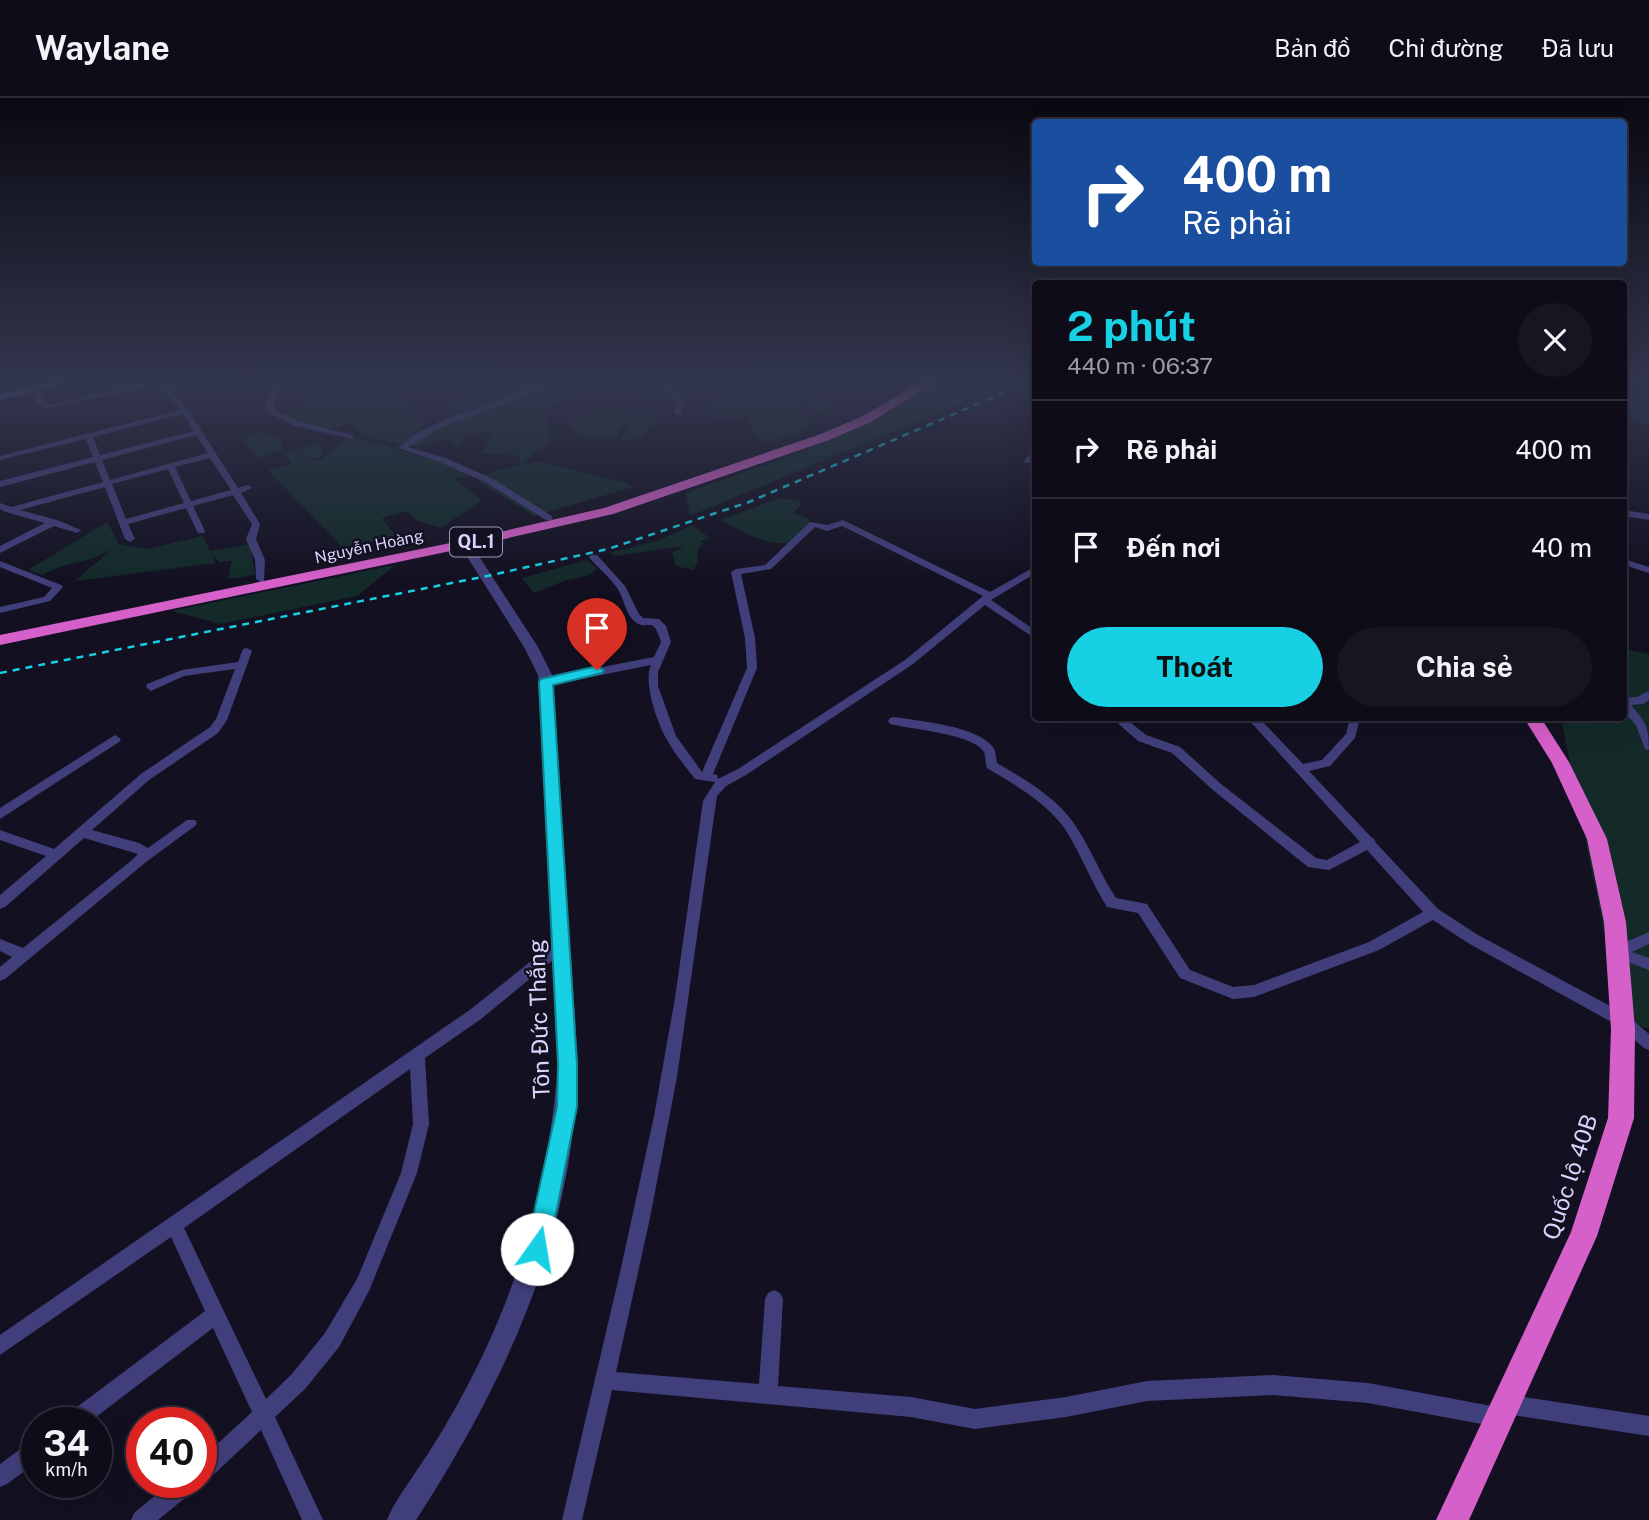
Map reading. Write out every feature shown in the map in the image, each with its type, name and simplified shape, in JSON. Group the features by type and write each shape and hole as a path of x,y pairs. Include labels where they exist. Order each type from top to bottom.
{"highway":[{"name":"Nguyễn Hoàng","path":"0,633 549,518 624,499 783,447"},
{"name":"Nguyễn Hoàng","path":"0,640 465,544 608,511 796,447"},
{"name":"Quốc lộ 40B","path":"1452,1520 1583,1236 1621,1118 1622,1020 1615,922 1597,838 1560,762 1534,721"}],"street":[{"path":"0,458 41,447"},
{"path":"93,447 130,540"},
{"path":"0,484 141,447"},
{"path":"207,447 256,524 251,539 260,560 261,579"},
{"path":"403,447 443,460 481,477 549,518"},
{"path":"4,508 211,455"},
{"path":"1028,461 1032,456"},
{"path":"170,466 201,531"},
{"path":"123,523 248,488"},
{"path":"4,508 77,530"},
{"path":"1627,513 1649,517"},
{"path":"0,550 54,522"},
{"path":"706,777 752,668 750,638 736,572 768,567 813,524 827,528 843,523 987,598 1032,633"},
{"name":"Tôn Đức Thắng","path":"400,1520 459,1429 480,1390 520,1298 537,1249 567,1107 568,1064 545,675 531,647 465,544"},
{"path":"594,557 622,588 635,616 641,621 655,621 661,626 666,642 653,672 653,686 671,737 699,776 724,780"},
{"path":"1627,563 1649,570"},
{"path":"0,564 58,587 47,599 0,610"},
{"path":"572,1520 662,1114 709,801 714,790 724,780 742,772 909,662 987,598 1032,572"},
{"path":"0,903 145,777 214,730 221,720 247,651"},
{"path":"546,682 629,663 658,660"},
{"path":"151,687 181,673 241,665"},
{"path":"1627,703 1649,695"},
{"path":"1627,708 1641,724 1649,746"},
{"path":"894,721 952,733 984,745 990,753 991,765 1053,806 1069,826 1112,903 1142,908 1185,974 1233,993 1254,991 1374,946 1433,913"},
{"path":"1122,721 1142,738 1176,750 1217,787 1313,863 1329,865 1370,842"},
{"path":"1256,721 1433,913 1473,939 1622,1020 1649,1043"},
{"path":"1301,769 1326,763 1351,736 1354,721"},
{"path":"0,814 115,738"},
{"path":"0,975 191,823"},
{"path":"81,832 139,848 146,853 145,857"},
{"path":"0,835 55,855"},
{"path":"1617,952 1649,938"},
{"path":"0,946 23,955"},
{"path":"0,1346 476,1014 561,946"},
{"path":"1617,952 1649,964"},
{"path":"217,1458 298,1382 332,1340 363,1285 409,1173 421,1124 417,1055"},
{"path":"174,1225 313,1520"},
{"path":"768,1394 774,1299"},
{"path":"93,1407 216,1314"},
{"path":"604,1380 911,1407 975,1419 1147,1391 1273,1385 1368,1393 1501,1411 1649,1426"},
{"path":"0,1477 21,1461"},
{"path":"141,1520 169,1498"}],"green space":[{"path":"250,447 284,449 258,458"},
{"path":"304,447 321,447 322,456 305,462 323,459 337,447 390,447 479,473 454,479 482,500 441,528 416,520 407,511 382,518 395,535 345,550 268,470 292,465 286,453"},
{"path":"484,447 542,447 524,464 537,461 623,482 633,487 534,516 479,482 482,475 520,465 519,456 481,453"},
{"path":"812,447 855,447 690,516 686,493"},
{"path":"780,498 799,501 801,505 793,513 809,519 801,536 792,542 760,539 721,520"},
{"path":"107,522 119,544 147,549 203,536 210,551 250,544 255,575 228,579 232,561 219,562 212,553 215,563 75,581 112,549 43,575 28,570"},
{"path":"692,525 710,538 700,541 704,543 698,549 697,564 693,570 676,566 672,553 684,546 615,556 609,553 659,540"},
{"path":"587,560 597,569 587,576 567,580 534,593 522,578"},
{"path":"395,565 357,596 221,624 171,611"},
{"path":"1627,650 1649,654 1649,1029 1622,1020 1562,721 1627,721"}],"railway":[{"path":"0,673 487,576 608,549 749,502 876,447"}],"route":[{"path":"537,1249 567,1107 568,1064 546,682 597,670"}]}
